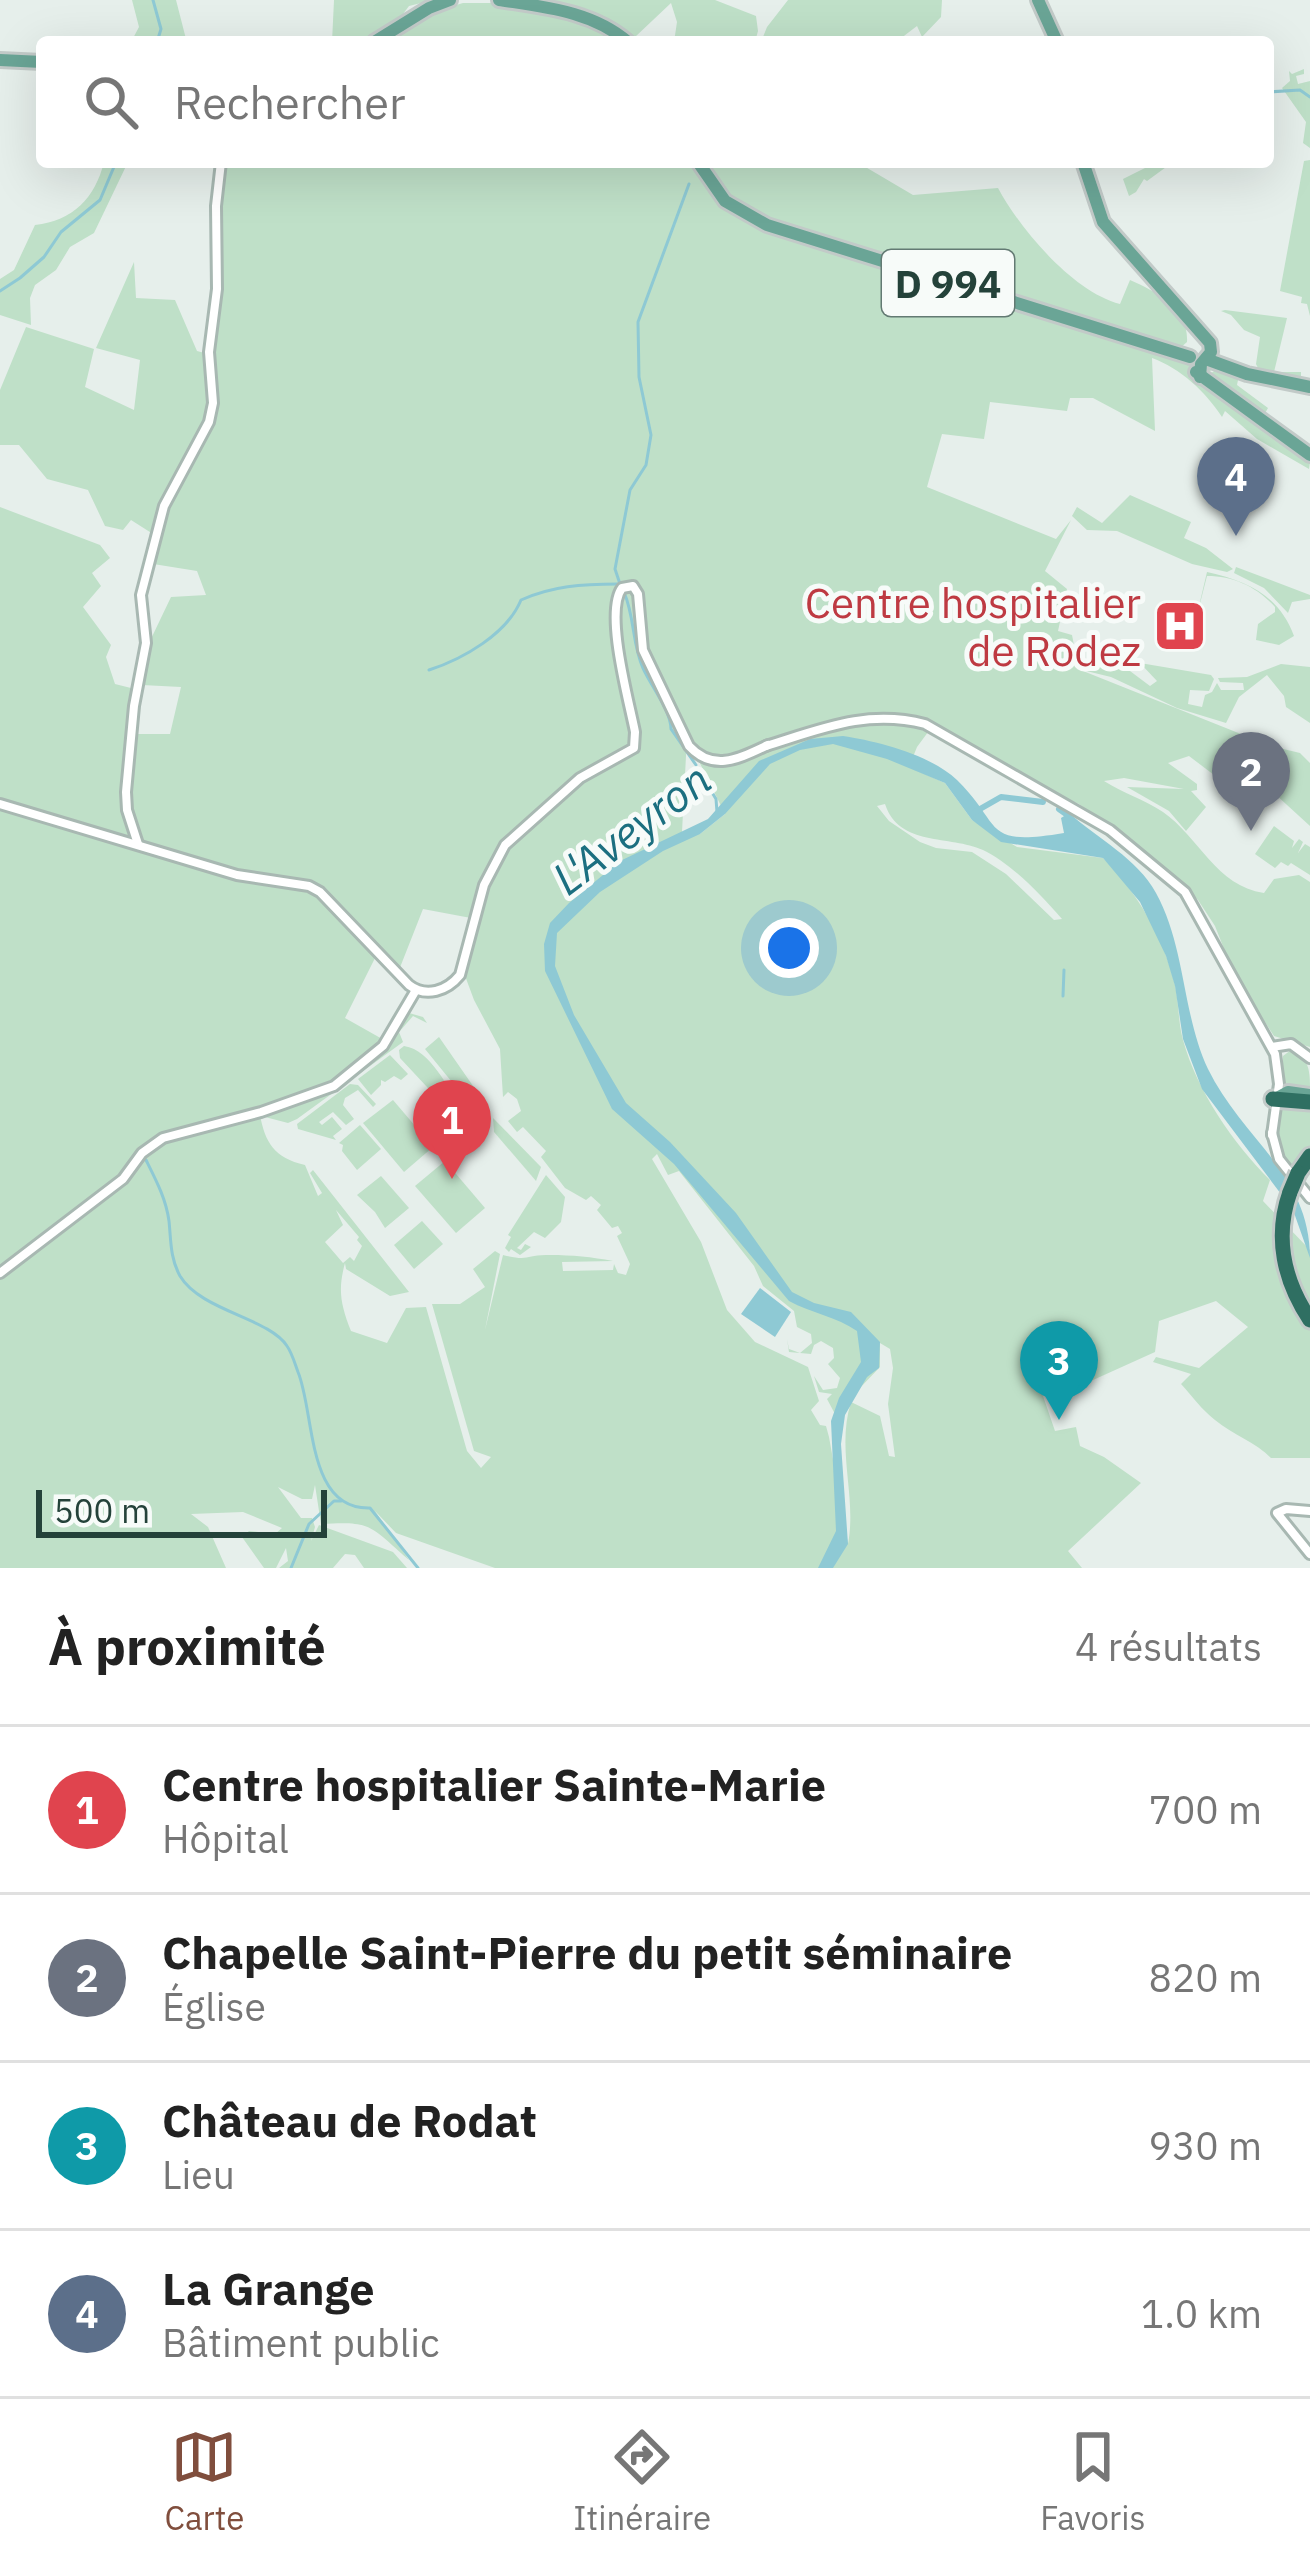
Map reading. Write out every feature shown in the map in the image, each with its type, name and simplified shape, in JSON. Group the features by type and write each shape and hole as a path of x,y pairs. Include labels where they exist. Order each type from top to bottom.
{"highway":[{"path":"1280,1098 1310,1098"},
{"path":"1306,1163 1282,1235 1290,1283 1310,1317"}],"main road":[{"path":"384,36 450,0"},
{"path":"499,0 580,15 619,36"},
{"path":"1035,0 1050,36"},
{"path":"0,60 36,62"},
{"name":"D 994","path":"702,168 725,201 767,225 1169,351 1198,351"},
{"path":"1085,168 1103,222 1162,286 1198,351 1200,376 1310,455"},
{"path":"1198,351 1263,377 1310,387"}],"street":[{"path":"139,845 126,792 146,643 141,595 158,522 214,403 209,352 217,289 220,168"},
{"path":"0,804 237,875 309,886 416,990 442,989 460,975 473,916 505,845 580,778 634,748 616,596 633,586 638,594 643,650 684,732 707,759 724,759 859,718 902,718 946,733 1012,776 1092,818 1157,865 1185,892 1274,1054 1280,1098 1272,1135 1280,1159 1307,1195"},
{"path":"0,1273 123,1179 142,1153 163,1138 261,1112 334,1086 383,1046 416,990"},
{"path":"1274,1054 1291,1044 1310,1058"},
{"path":"1272,1135 1280,1098 1274,1054"},
{"path":"1310,1511 1277,1513 1310,1554"}],"green space":[{"path":"132,0 176,0 185,36 134,36 139,27"},
{"path":"334,0 433,0 409,6 397,22 463,3 493,3 597,27 606,36 332,36"},
{"path":"524,0 715,0 756,16 758,31 757,36 675,36 677,22 671,3 633,36 590,10"},
{"path":"788,0 942,0 941,17 923,36 917,26 904,36 763,36"},
{"path":"1304,69 1304,74 1296,76 1298,84 1310,81 1310,148 1303,143 1306,122 1282,88 1290,81 1289,71"},
{"path":"1310,160 1310,316 1302,297 1280,291 1304,161"},
{"path":"102,168 125,168 94,233 70,247 56,270 35,285 30,298 31,325 0,315 0,279 14,270 35,225 71,213 95,186"},
{"path":"222,168 696,168 714,200 752,226 1191,362 1232,404 1310,462 1309,469 1257,439 1225,411 1222,417 1192,382 1152,358 1155,431 1093,398 1070,398 1067,411 990,402 984,439 942,434 927,487 1056,539 1071,520 1045,571 1067,589 1058,631 1072,635 1086,664 1122,665 1150,686 1157,681 1140,663 1211,675 1209,691 1190,690 1188,704 1202,707 1205,695 1212,692 1217,683 1221,690 1244,690 1243,683 1218,678 1247,677 1281,664 1310,667 1310,723 1286,707 1284,696 1267,675 1239,697 1226,723 1177,708 1111,677 1078,669 1271,746 1300,753 1310,763 1310,826 1275,794 1248,781 1218,778 1189,756 1168,763 1197,784 1197,790 1191,791 1206,807 1186,831 1169,811 1127,787 1184,789 1124,778 1104,781 1163,812 1220,871 1247,889 1264,893 1274,879 1299,875 1310,882 1310,1047 1274,1036 1234,974 1215,926 1198,900 1079,804 1024,779 934,724 909,767 945,783 972,820 1017,847 1103,858 1148,917 1170,967 1183,1040 1197,1078 1230,1133 1270,1180 1263,1201 1310,1250 1310,1458 1271,1458 1201,1407 1181,1384 1191,1374 1153,1362 1156,1357 1199,1368 1248,1327 1216,1301 1159,1321 1155,1352 1082,1385 1042,1393 1055,1431 1076,1427 1080,1446 1141,1483 1068,1551 1082,1568 495,1568 396,1533 375,1511 409,1560 369,1528 321,1524 315,1485 312,1499 278,1487 301,1518 312,1518 311,1541 319,1525 393,1552 407,1568 364,1568 355,1555 345,1554 333,1568 279,1568 288,1561 286,1548 276,1568 264,1568 242,1537 249,1531 275,1534 282,1528 243,1512 191,1514 208,1527 226,1568 0,1568 0,507 100,545 110,558 92,573 101,586 83,607 111,645 106,657 115,684 139,690 136,734 170,734 181,687 142,685 149,643 171,597 206,595 197,571 147,563 153,534 131,520 123,530 105,526 88,490 47,479 19,445 0,445 0,390 26,327 94,349 85,387 134,410 140,360 96,348 134,262 136,298 175,300 197,351 212,355","holes":["687,737 725,814 700,834 682,832","885,804 902,827 994,856 1062,919 1054,920 1006,874 972,852 920,842 889,821 877,806","423,909 471,918 461,965 500,1049 503,1097 508,1092 521,1111 508,1121 517,1132 523,1127 546,1151 541,1157 565,1188 586,1200 591,1196 601,1205 597,1210 622,1233 617,1236 630,1264 626,1275 618,1273 614,1264 613,1270 563,1271 562,1262 613,1261 503,1255 485,1330 500,1254 495,1251 473,1269 485,1287 460,1304 432,1304 474,1451 491,1457 481,1468 467,1451 426,1307 406,1308 387,1343 351,1331 341,1296 345,1263 346,1269 390,1296 409,1292 313,1170 310,1173 322,1193 318,1196 305,1165 273,1147 260,1115 335,1084 384,1040 345,1018 379,950 399,970","657,1154 668,1175 679,1171 754,1266 763,1286 794,1311 797,1327 811,1334 812,1343 800,1353 811,1354 821,1341 833,1348 834,1358 828,1364 840,1378 837,1388 823,1390 814,1376 819,1392 832,1394 827,1399 835,1414 880,1367 880,1343 890,1349 893,1368 888,1404 895,1457 889,1456 880,1416 851,1402 845,1438 848,1544 826,1426 820,1425 811,1410 819,1401 808,1367 755,1342 727,1310 701,1242 652,1159","336,1210 362,1246 354,1261 350,1257 343,1263 325,1242 343,1225"]},
{"path":"707,168 867,168 913,195 998,188 1034,240 1084,287 1120,304 1130,280 1151,290 1177,311 1187,342 1179,349 769,220 728,197"},
{"path":"1145,168 1165,168 1144,179 1129,196 1123,179"},
{"path":"1221,311 1287,318 1274,372 1301,372 1301,381 1260,372 1256,364 1260,337 1244,330"},
{"path":"1205,363 1215,368 1210,374 1217,369 1239,375 1237,385 1268,408 1264,415 1233,391 1204,377"},
{"path":"1130,495 1191,522 1184,538 1233,569 1227,572 1192,564 1117,531 1087,530 1072,516 1077,507 1102,523"},
{"path":"1236,567 1310,595 1310,599 1292,602 1288,613 1264,588 1234,573"},
{"path":"1207,572 1235,580 1248,585 1260,592 1280,610 1294,636 1279,645 1256,640 1258,624 1275,607 1244,584 1207,576 1194,627"},
{"path":"1274,826 1294,841 1292,848 1299,839 1303,842 1298,853 1305,844 1310,847 1310,875 1291,863 1281,862 1275,868 1255,854"},
{"path":"409,1013 427,1023 413,1016 399,1032 403,1042 297,1119 288,1123 265,1117 339,1086"},
{"path":"439,1037 483,1107 472,1100 469,1103 425,1049"},
{"path":"404,1046 423,1055 438,1072 463,1108 454,1116 400,1058"},
{"path":"1291,1050 1305,1061 1310,1091 1283,1084 1283,1056"},
{"path":"390,1055 408,1074 401,1080 394,1076 381,1080 371,1095 358,1079"},
{"path":"350,1084 358,1085 376,1104 373,1107 358,1090 345,1098 343,1105 354,1119 346,1125 333,1112 319,1122 322,1125 332,1117 342,1129 333,1136 336,1140 298,1129 297,1124"},
{"path":"393,1100 433,1147 404,1172 363,1123"},
{"path":"1289,1102 1310,1105 1310,1150 1294,1171 1276,1136 1278,1118"},
{"path":"493,1118 541,1167 536,1181 494,1132"},
{"path":"360,1125 381,1149 357,1170 339,1143"},
{"path":"445,1161 485,1208 456,1233 415,1186"},
{"path":"546,1175 565,1197 561,1222 545,1238 534,1232 517,1248 531,1247 520,1255 509,1252 505,1248 508,1235"},
{"path":"381,1176 409,1208 385,1228 357,1195"},
{"path":"422,1221 443,1244 414,1269 394,1245"}],"water":[{"path":"843,736 903,750 933,763 957,780 1006,835 1064,833 1061,818 1069,813 1138,869 1166,914 1208,1069 1287,1180 1307,1229 1310,1258 1293,1210 1202,1089 1183,1039 1166,956 1140,902 1103,858 1001,842 972,820 945,783 887,759 833,744 800,750 770,764 700,834 663,851 600,892 557,933 555,966 574,1015 626,1103 736,1213 792,1292 851,1312 880,1342 879,1368 867,1377 845,1415 841,1444 848,1544 833,1568 818,1568 836,1531 831,1421 861,1362 857,1331 789,1301 674,1164 612,1109 545,971 544,944 550,923 569,903 620,861 708,819 759,761 810,739"},
{"path":"760,1288 791,1312 775,1337 741,1314"}],"waterway":[{"path":"153,0 159,36"},
{"path":"1274,92 1300,90 1310,97"},
{"path":"0,291 44,257 61,232 100,200 113,168"},
{"path":"620,584 615,569 630,490 646,465 651,435 639,377 638,322 689,184"},
{"path":"429,670 482,644 506,624 521,600 568,587 618,584"},
{"name":"L'Aveyron","path":"624,592 643,668 671,729 696,765"},
{"name":"L'Aveyron","path":"698,769 716,799 717,812"},
{"path":"973,813 1001,797 1043,802"},
{"path":"1059,809 1066,814"},
{"path":"1063,996 1064,970"},
{"path":"146,1160 166,1205 180,1276 203,1298 266,1328 287,1346 324,1477 349,1504 370,1508 418,1568"},
{"path":"291,1568 309,1524 334,1501 341,1501"}],"place":[{"name":"La Grange","path":"1236,536"},
{"name":"Centre hospitalier de Rodez","path":"1180,626"},
{"name":"Chapelle Saint-Pierre du petit séminaire","path":"1251,831"},
{"name":"Centre hospitalier Sainte-Marie","path":"452,1179"},
{"name":"Château de Rodat","path":"1059,1420"}]}
